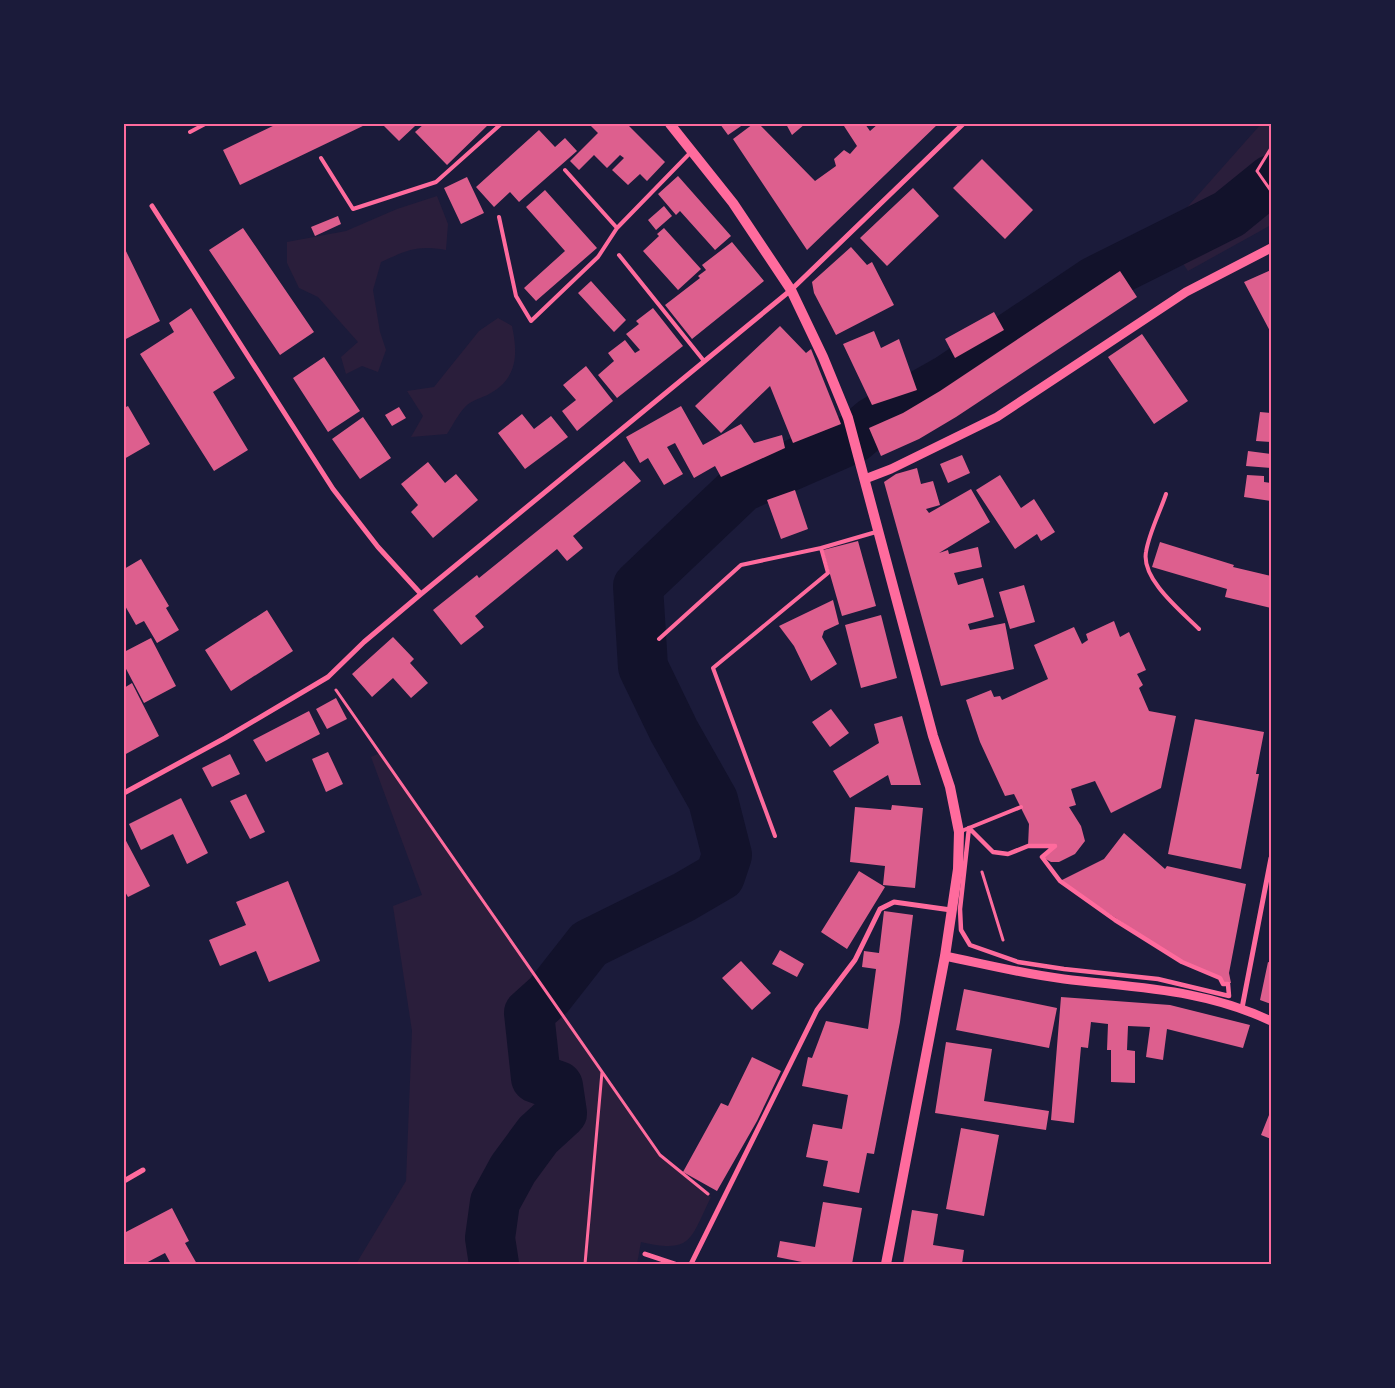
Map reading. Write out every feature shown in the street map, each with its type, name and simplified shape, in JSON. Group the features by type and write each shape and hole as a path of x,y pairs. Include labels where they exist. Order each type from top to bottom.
{"main road":[{"path":"671,124 733,203 791,290 823,357 848,418 933,736 964,830 945,956 886,1264"}],"street":[{"path":"124,792 225,738 328,678 364,642 421,594 791,290 964,124"},
{"path":"152,206 333,490 378,548 421,594"},
{"path":"865,479 890,469 997,417 1186,292 1271,248"},
{"path":"964,830 993,852 1008,854 1028,846 1054,846 1042,857 1060,881 1182,962 1220,978 1223,984 1228,984 1229,996 1158,979 1064,970 1008,959 970,945 961,930 960,909 964,830"},
{"path":"1242,1008 1271,858"},
{"path":"691,1264 722,1206 787,1066 817,1010 855,960 880,909 894,902 951,910"},
{"path":"945,956 1062,979 1192,994 1242,1008 1271,1021"},
{"path":"124,1181 143,1170"},
{"path":"645,1254 675,1264"}],"lane":[{"path":"190,132 205,124"},
{"path":"321,158 353,209 436,182 501,124"},
{"path":"499,217 516,296 531,321 598,257 617,228 692,152"},
{"path":"565,170 617,228"},
{"path":"619,255 704,361"},
{"path":"1166,494 1146,553 1147,570 1162,592 1199,629"},
{"path":"659,639 741,565 821,548 878,532"},
{"path":"775,836 713,668 828,573 821,548"},
{"path":"964,830 1021,808"}],"path":[{"path":"1271,148 1257,171 1271,191"},
{"path":"328,678 660,1155 722,1206"},
{"path":"980,866 1008,959"},
{"path":"585,1264 602,1071"}],"shaded area":[{"path":"1261,124 1271,124 1271,159 1245,181 1173,231 1167,230"},
{"path":"437,196 448,224 446,250 419,248 398,254 381,262 373,290 380,332 386,350 378,372 362,366 346,374 341,357 358,342 318,297 299,288 287,263 287,242 346,231 397,209"},
{"path":"1271,204 1271,225 1188,271 1182,262"},
{"path":"498,318 512,326 514,335 514,362 508,377 494,391 467,405 447,434 411,437 423,416 407,391 434,387 479,331"},
{"path":"380,753 660,1155 711,1197 699,1223 688,1240 671,1246 641,1242 637,1264 356,1264 406,1181 412,1031 393,906 422,895 371,757"}],"building":[{"path":"277,124 367,124 240,185 223,150"},
{"path":"382,124 412,124 415,126 399,141"},
{"path":"424,124 489,124 447,165 415,132"},
{"path":"589,124 627,124 665,162 647,181 640,174 628,185 612,170 624,158 620,155 607,168 594,155 579,170 570,161 598,133"},
{"path":"720,124 744,124 728,135"},
{"path":"753,124 759,124 815,181 836,166 834,159 844,150 850,154 857,146 844,126 847,124 865,124 870,131 878,124 938,124 807,250 733,139"},
{"path":"786,124 805,124 792,135"},
{"path":"539,130 555,147 565,138 577,151 519,202 510,192 494,207 476,187"},
{"path":"982,159 1033,210 1005,239 953,188"},
{"path":"678,176 731,236 715,250 680,211 676,215 658,194"},
{"path":"467,177 484,213 461,224 444,188"},
{"path":"913,188 939,216 887,266 860,238"},
{"path":"545,190 597,248 536,301 524,288 565,251 526,207"},
{"path":"664,206 672,216 656,230 648,220"},
{"path":"338,216 341,224 315,236 311,227"},
{"path":"243,228 314,332 280,355 209,250"},
{"path":"664,228 701,269 678,290 643,251 659,236 657,234"},
{"path":"732,242 764,281 692,339 665,305 700,278 698,276 706,270 702,265"},
{"path":"124,247 160,321 124,340"},
{"path":"851,247 867,265 872,262 894,305 836,335 814,293 812,282"},
{"path":"1271,270 1271,333 1244,282"},
{"path":"1120,271 1137,297 956,417 919,439 881,456 869,428 903,413 940,391"},
{"path":"591,281 626,320 614,332 578,293"},
{"path":"191,308 235,378 213,392 248,450 214,471 140,354 174,332 169,323"},
{"path":"653,308 683,346 617,398 598,375 614,361 608,353 625,340 635,353 640,350 626,334 639,324 636,321"},
{"path":"994,312 1004,330 955,358 945,339"},
{"path":"780,326 806,353 811,349 841,424 793,443 770,386 721,433 695,406"},
{"path":"874,331 881,348 899,339 917,390 872,405 843,344"},
{"path":"1142,334 1188,401 1154,424 1108,357"},
{"path":"324,357 360,411 328,432 293,378"},
{"path":"586,366 613,401 577,431 562,411 576,400 563,385"},
{"path":"128,406 150,444 124,459 124,408"},
{"path":"681,406 703,445 741,424 754,443 782,435 785,448 721,477 715,466 694,478 675,443 667,447 683,474 664,485 648,458 640,463 626,437"},
{"path":"399,407 406,418 392,426 385,415"},
{"path":"1260,412 1271,413 1271,442 1256,441"},
{"path":"522,414 534,429 551,416 568,437 525,469 498,433"},
{"path":"363,417 391,458 360,479 332,439"},
{"path":"1248,451 1271,454 1271,468 1246,466"},
{"path":"962,455 970,473 948,483 940,464"},
{"path":"624,461 641,481 573,536 583,548 567,561 557,549 475,616 484,627 461,645 433,610 477,575 479,578"},
{"path":"428,462 445,483 456,474 478,500 433,538 411,512 418,505 401,484"},
{"path":"917,468 921,484 933,481 940,505 926,509 929,513 971,489 990,522 939,553 948,550 949,554 978,547 982,567 954,573 958,585 983,578 994,617 968,624 970,630 1005,623 1014,669 941,686 884,482 896,474"},
{"path":"1000,475 1021,508 1034,499 1055,532 1041,541 1037,534 1015,549 976,490"},
{"path":"1247,475 1264,476 1264,482 1271,483 1271,501 1244,497"},
{"path":"795,490 808,529 781,539 767,500"},
{"path":"858,541 876,606 842,616 823,550"},
{"path":"1160,542 1234,565 1233,567 1271,576 1271,608 1225,597 1227,589 1152,567"},
{"path":"141,559 169,606 166,608 179,630 157,643 144,621 136,625 124,604 124,569"},
{"path":"1024,585 1035,622 1010,629 999,592"},
{"path":"833,600 839,624 824,631 822,637 837,664 811,681 794,646 779,626"},
{"path":"267,610 293,651 231,691 205,650"},
{"path":"881,615 897,678 861,688 845,625"},
{"path":"1114,621 1120,637 1129,632 1146,670 1137,674 1143,685 1139,688 1149,711 1176,716 1161,788 1111,813 1095,781 1071,789 1076,805 1069,807 1081,826 1085,841 1075,854 1059,862 1051,862 1042,857 1055,846 1028,846 1029,824 1014,794 1005,796 980,742 966,700 991,690 994,697 1000,696 1002,700 1048,679 1034,645 1074,627 1082,644 1088,640 1086,634"},
{"path":"393,637 414,659 410,663 428,683 411,698 393,678 372,697 352,674"},
{"path":"151,638 176,686 144,703 124,665 124,652"},
{"path":"132,683 159,736 124,755 124,688"},
{"path":"336,698 347,719 327,729 316,709"},
{"path":"831,709 849,733 830,747 812,722"},
{"path":"309,711 320,734 266,762 253,740"},
{"path":"902,716 921,785 891,785 888,775 850,798 833,771 879,743 874,724"},
{"path":"1195,719 1264,732 1256,774 1259,774 1241,869 1168,854"},
{"path":"328,752 343,784 326,792 312,759"},
{"path":"230,754 240,774 212,787 202,768"},
{"path":"246,794 265,832 250,839 230,801"},
{"path":"181,798 208,853 187,864 173,834 141,850 129,824"},
{"path":"892,805 923,808 915,888 883,885 885,866 850,862 855,807 891,810"},
{"path":"1124,833 1165,869 1167,866 1246,884 1229,973 1231,983 1223,984 1220,978 1182,962 1060,881 1104,859"},
{"path":"124,837 150,886 128,897 124,890"},
{"path":"859,871 885,887 847,949 821,932"},
{"path":"288,881 320,961 269,982 256,951 220,966 209,940 246,925 236,902"},
{"path":"884,911 913,915 900,1022 874,1154 867,1153 859,1193 823,1186 828,1161 806,1157 813,1124 842,1129 848,1095 802,1086 808,1057 812,1058 826,1021 868,1029 876,969 862,967 864,951 879,953"},
{"path":"780,950 804,964 797,977 772,964"},
{"path":"741,961 771,993 752,1010 722,978"},
{"path":"1268,962 1271,963 1271,1004 1260,1000"},
{"path":"964,989 1057,1008 1049,1048 956,1030"},
{"path":"1061,997 1170,1005 1250,1025 1243,1048 1167,1029 1163,1060 1146,1057 1150,1027 1128,1026 1127,1050 1135,1051 1135,1083 1111,1082 1111,1050 1107,1050 1108,1024 1091,1022 1088,1048 1081,1047 1074,1123 1051,1120"},
{"path":"946,1042 992,1049 984,1101 1049,1111 1046,1130 935,1113"},
{"path":"752,1057 781,1071 757,1121 717,1191 683,1172 721,1103 728,1106"},
{"path":"1271,1110 1271,1139 1261,1135"},
{"path":"961,1128 999,1135 984,1216 946,1209"},
{"path":"823,1202 862,1208 852,1264 812,1264 777,1257 780,1241 815,1247"},
{"path":"172,1208 189,1241 185,1243 197,1264 171,1264 165,1253 144,1264 124,1264 124,1233"},
{"path":"912,1210 938,1214 933,1245 964,1250 962,1264 903,1264"}],"waterway":[{"path":"494,1264 490,1238 495,1202 513,1169 538,1135 562,1113 558,1086 536,1078 529,1013 549,995 589,944 684,897 720,876 727,855 713,800 674,731 643,667 638,586 742,487 854,438 873,422 949,379 1095,281 1229,214 1271,180"}]}
